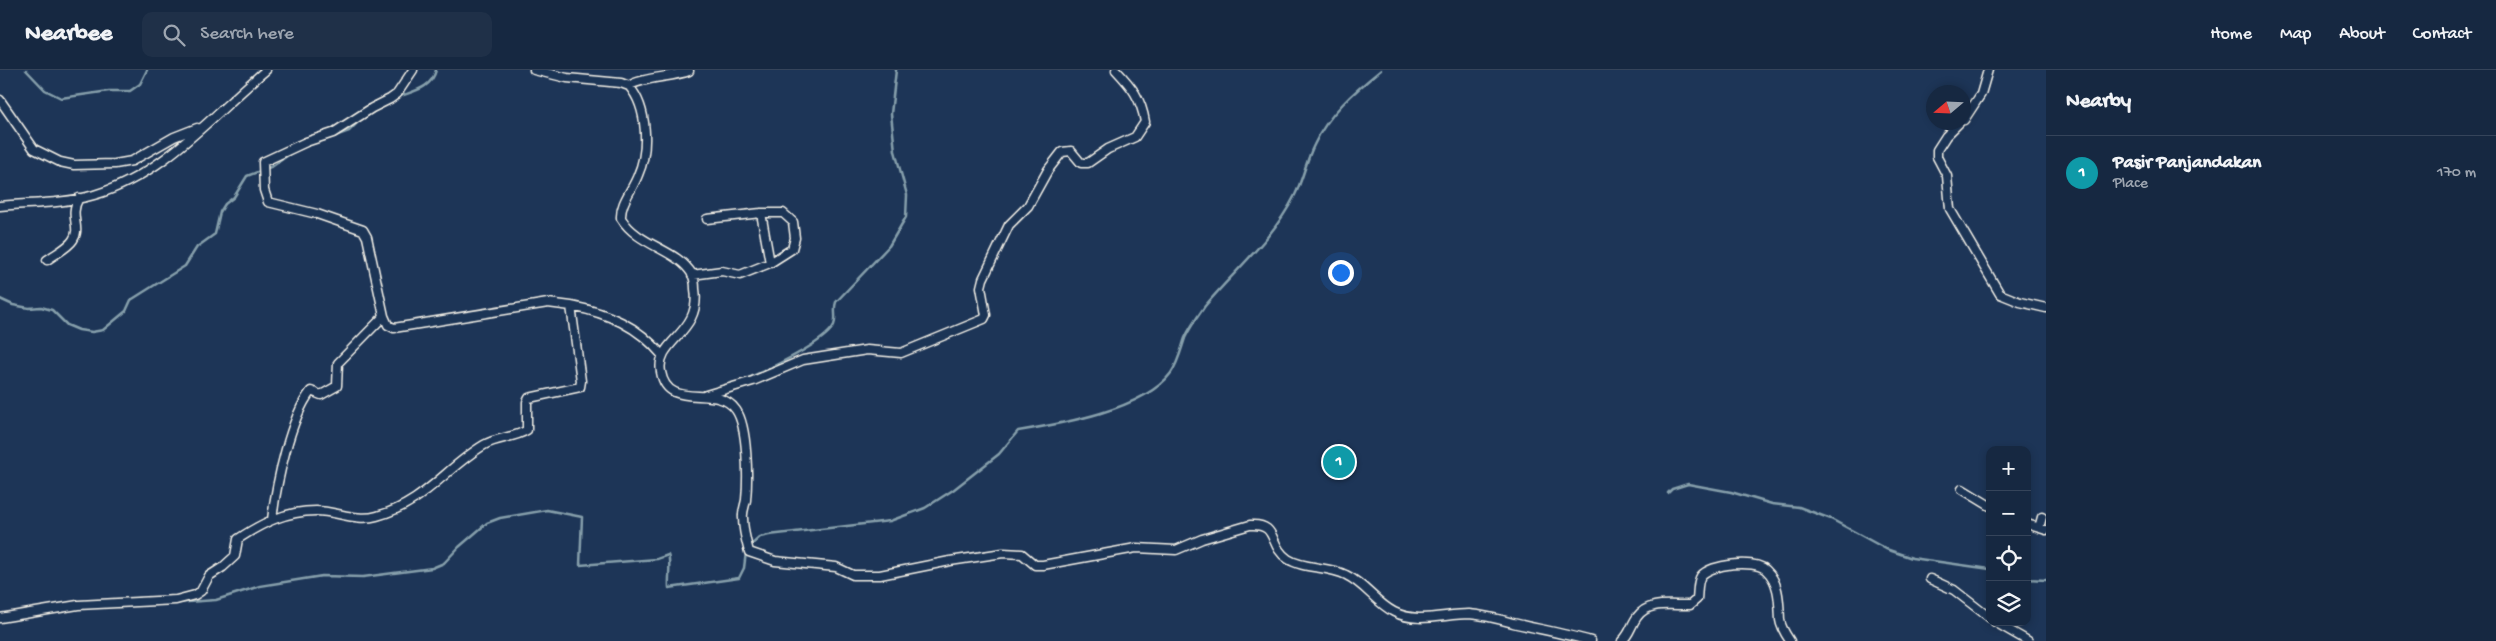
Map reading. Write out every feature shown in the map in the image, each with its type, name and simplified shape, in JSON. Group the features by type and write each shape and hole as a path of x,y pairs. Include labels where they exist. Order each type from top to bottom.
{"street":[{"path":"0,206 43,204 79,198 122,185 147,171 204,126 266,70"},
{"path":"413,70 397,94 390,99 372,108 334,133 306,142 266,161 263,165 264,190 268,202 317,214 363,230 367,238 384,316 388,325 394,328 548,304 571,306 607,315 638,331 662,355"},
{"path":"534,70 567,78 629,86 640,81 673,77 689,72"},
{"path":"706,395 753,382 803,360 867,350 901,353 984,319 986,315 981,286 983,280 1009,225 1028,206 1048,170 1062,152 1072,151 1081,163 1088,163 1108,149 1135,137 1145,122 1142,103 1134,89 1116,70"},
{"path":"1971,109 1981,94 1988,70"},
{"path":"629,86 637,97 646,147 638,175 622,208 621,218 634,234 680,262 692,275 697,302 693,318 662,355 661,372 670,390 675,394 706,395 723,400 737,411 743,431 746,500 742,517 749,552 775,561 826,565 853,575 880,575 1003,553 1022,554 1035,565 1043,565 1136,548 1176,550 1202,539 1250,525 1261,524 1267,527 1277,546 1290,560 1326,567 1347,575 1365,587 1386,608 1402,616 1436,618 1469,614 1591,641"},
{"path":"0,100 34,149 60,162 74,165 115,164 132,161 174,136 204,126"},
{"path":"1952,130 1937,150 1937,157 1947,176 1950,209 2000,294 2020,302 2046,308"},
{"path":"47,260 72,241 76,229 73,214 74,206 79,198"},
{"path":"692,275 722,271 740,274 770,263 792,249 795,238 793,222 788,215 783,213 761,213 708,219"},
{"path":"761,213 770,263"},
{"path":"0,618 78,605 176,600 201,590 209,576 224,567 235,556 238,539 284,514 316,511 368,518 396,510 429,490 448,471 483,446 528,430 529,398 576,388 581,384 571,306"},
{"path":"272,520 274,501 294,422 302,403 311,390 321,395 337,386 338,363 384,316"},
{"path":"1962,490 1986,504"},
{"path":"2042,517 2042,529"},
{"path":"1622,641 1629,634 1637,617 1650,606 1690,604 1697,599 1699,580 1708,570 1742,563 1754,563 1765,569 1773,580 1780,599 1782,628 1790,641"},
{"path":"1930,579 1954,590 1986,615"},
{"path":"2001,626 2018,638 2028,641"}],"waterway":[{"path":"26,70 45,90 61,98 109,91 130,91 140,84 147,70"},
{"path":"398,97 422,88 431,81 436,70"},
{"path":"744,380 793,356 819,340 828,332 835,322 836,302 889,246 906,217 907,195 895,151 891,114 896,70"},
{"path":"749,547 760,537 769,535 890,521 925,508 953,490 999,454 1018,431 1078,419 1122,406 1142,397 1158,386 1171,373 1187,334 1205,306 1265,240 1286,211 1298,189 1314,145 1334,113 1381,70"},
{"path":"324,140 349,131 362,118"},
{"path":"0,299 13,305 29,308 41,307 52,310 67,325 79,330 92,332 103,330 126,311 131,300 185,266 197,247 215,234 220,212 225,204 234,197 247,176 273,166 294,151"},
{"path":"1668,493 1672,489 1688,484 1731,492 1772,504 1799,507 1831,519 1886,549 1912,558 1986,568"},
{"path":"160,604 216,600 260,586 322,576 363,577 432,568 444,563 487,523 500,518 547,510 582,517 580,565 657,559 668,555 669,588 739,578 744,568 746,552"},
{"path":"2031,579 2046,580"}],"place":[{"name":"Pasir Panjandakan","path":"1339,462"}]}
